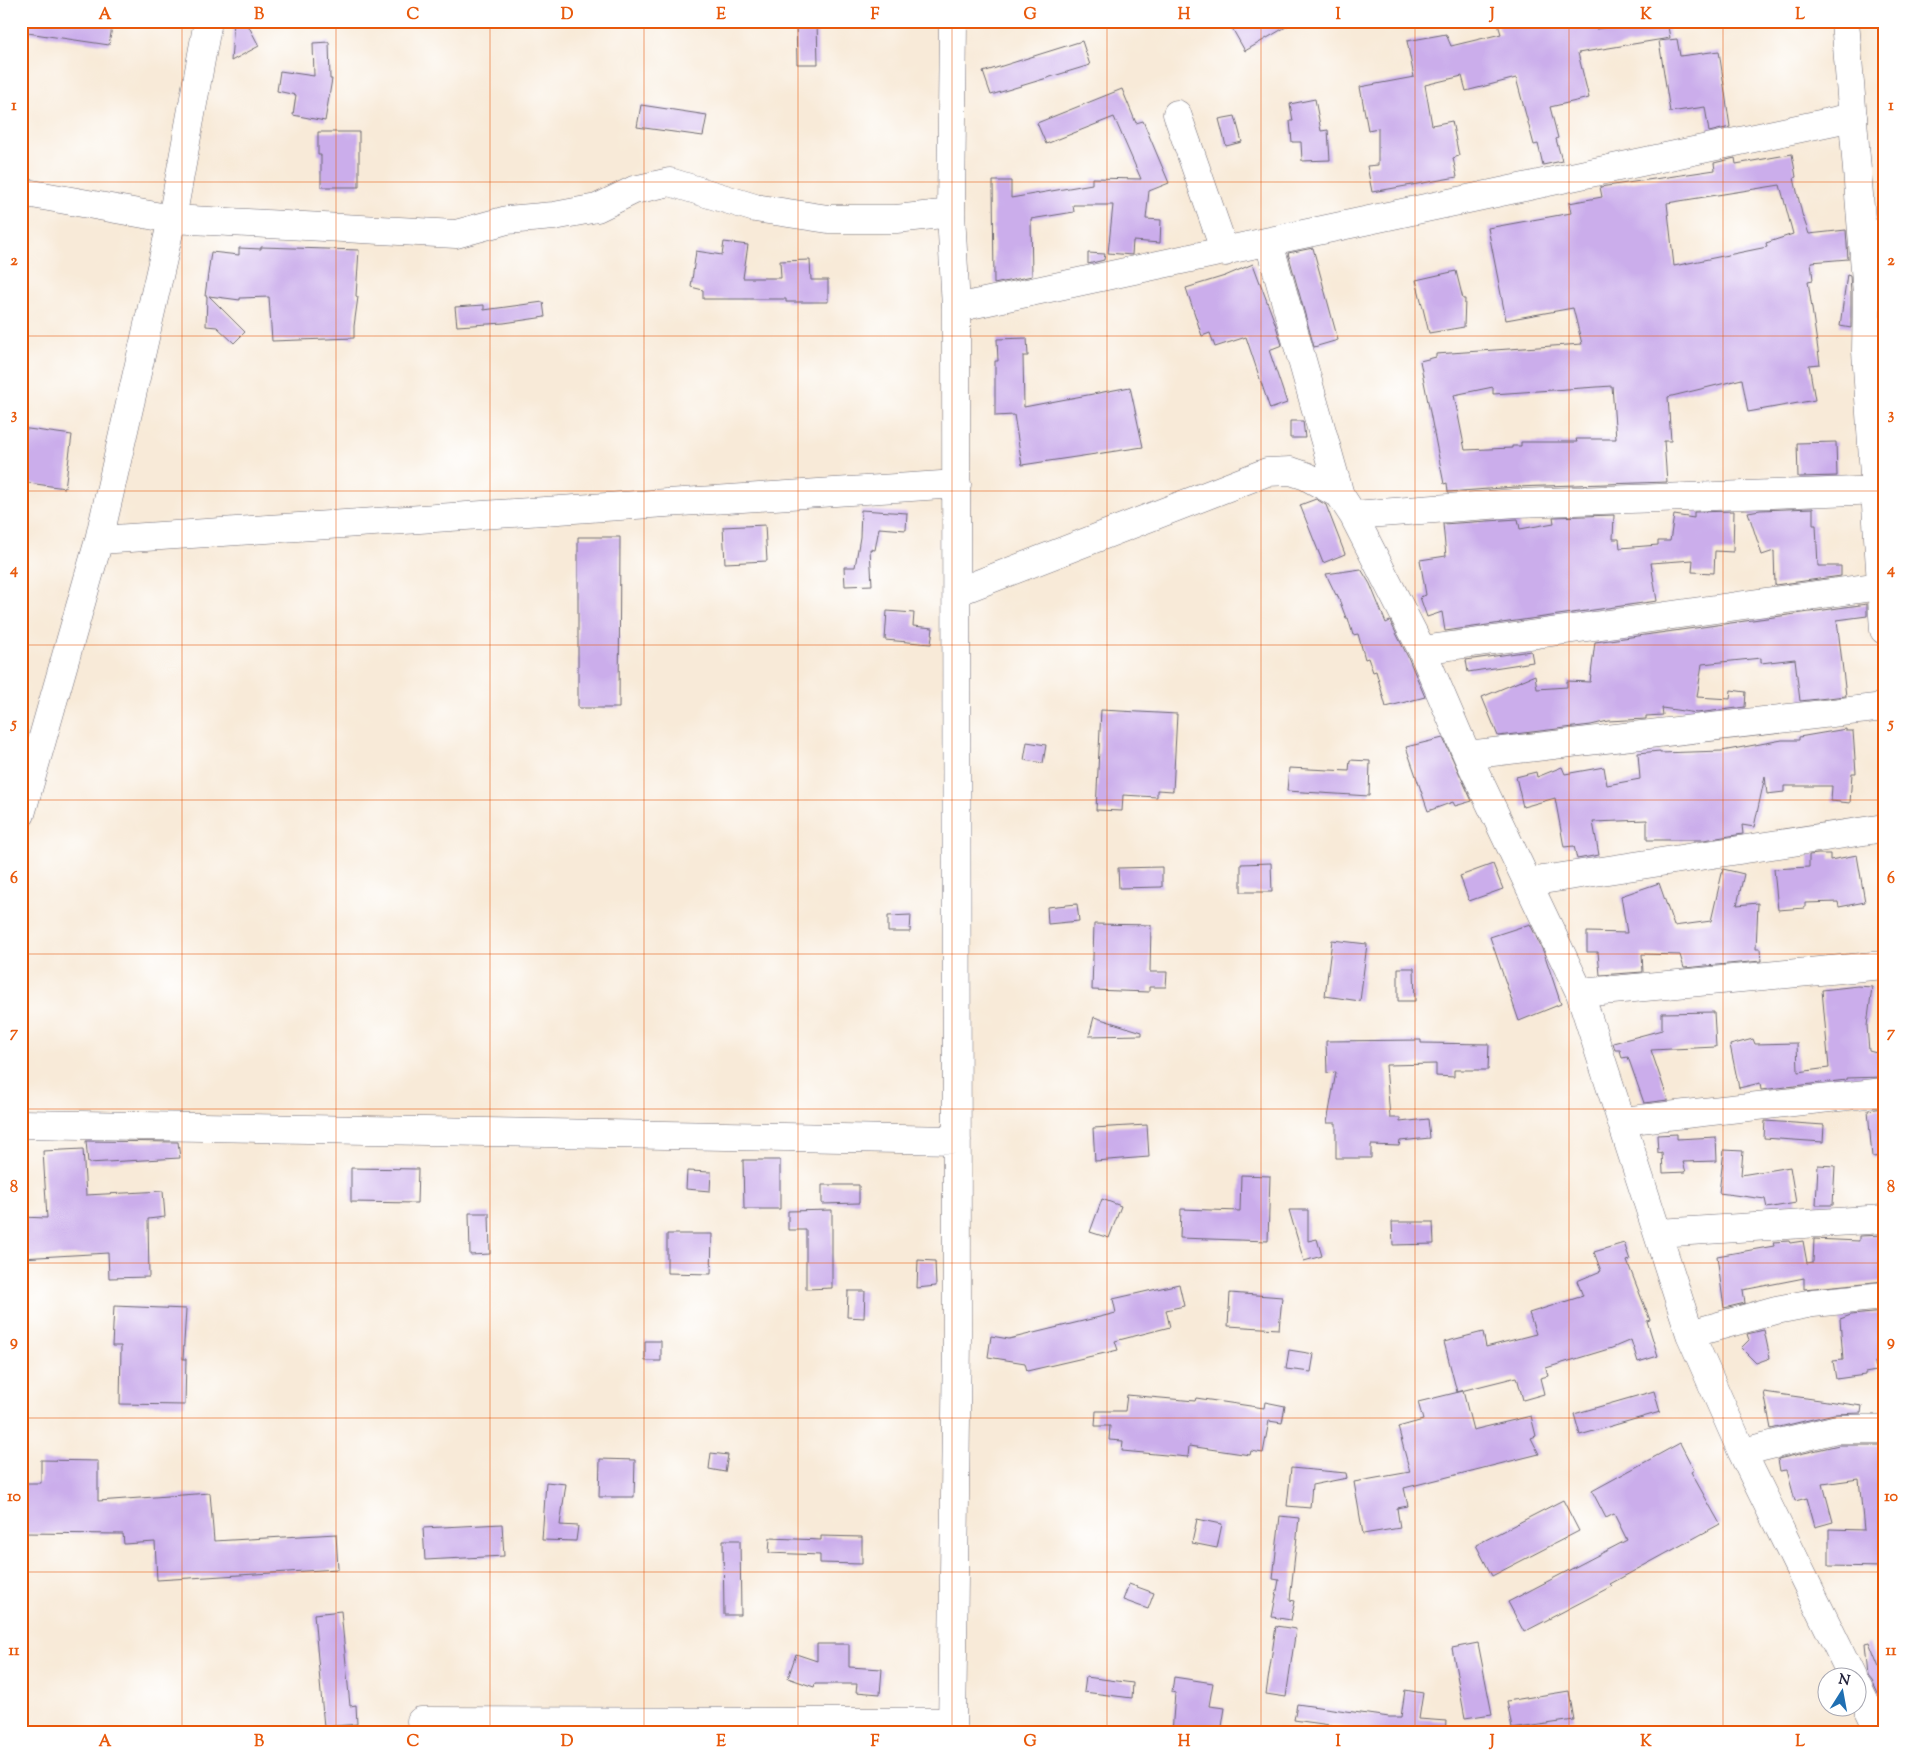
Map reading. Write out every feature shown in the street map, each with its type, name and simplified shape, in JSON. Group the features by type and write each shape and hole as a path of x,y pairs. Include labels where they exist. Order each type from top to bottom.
{"street":[{"path":"21,814 99,540 172,219 208,21"},
{"path":"421,1721 952,1727 957,1338 957,484 956,308 951,213 953,21"},
{"path":"1845,21 1853,117 1873,234 1867,294 1875,351 1880,586 1884,630"},
{"path":"1177,114 1225,252"},
{"path":"956,308 1269,243 1853,117"},
{"path":"21,192 172,219 456,234 507,220 554,216 597,208 634,190 670,182 755,208 828,219 896,219 951,213"},
{"path":"1269,243 1332,467 1347,505 1422,650 1467,754 1529,882 1580,994 1690,1334 1742,1452 1847,1666"},
{"path":"1306,476 1332,467"},
{"path":"956,592 1267,472 1291,471 1306,476 1347,505 1516,503 1879,490"},
{"path":"99,540 957,484"},
{"path":"1422,650 1880,586"},
{"path":"1467,754 1884,707"},
{"path":"1529,882 1884,828"},
{"path":"1580,994 1884,965"},
{"path":"1622,1121 1884,1092"},
{"path":"21,1124 956,1140"},
{"path":"1658,1233 1884,1219"},
{"path":"1690,1334 1776,1310 1813,1303 1884,1296"},
{"path":"1742,1452 1837,1429 1884,1428"},
{"path":"1868,1708 1880,1733"}],"building":[{"path":"22,21 113,21 109,45 21,32"},
{"path":"234,21 246,21 259,46 231,61"},
{"path":"796,21 817,21 818,64 797,64"},
{"path":"1228,21 1296,21 1245,51"},
{"path":"1497,21 1595,21 1596,29 1644,21 1667,21 1670,38 1578,53 1589,98 1550,107 1562,161 1543,165 1538,144 1534,145 1516,78 1466,91 1462,76 1425,85 1432,125 1452,121 1459,156 1453,158 1457,177 1372,192 1367,166 1378,165 1378,128 1368,130 1360,87 1414,77 1407,41 1446,34 1451,46 1501,34"},
{"path":"1677,39 1680,56 1719,51 1730,127 1709,132 1705,107 1670,112 1659,41"},
{"path":"1082,41 1090,65 991,95 983,72"},
{"path":"329,42 330,79 332,79 325,121 293,115 296,95 277,91 280,71 314,76 313,43"},
{"path":"1122,89 1136,123 1143,121 1169,183 1149,191 1146,219 1161,220 1160,243 1133,241 1132,255 1108,253 1113,205 1073,205 1074,212 1031,219 1032,276 994,284 993,181 1011,181 1011,198 1092,184 1092,178 1141,179 1114,117 1046,144 1037,123"},
{"path":"1315,99 1321,131 1328,130 1330,160 1302,161 1301,142 1292,142 1290,121 1293,121 1290,104"},
{"path":"641,105 707,115 703,136 637,127"},
{"path":"1235,116 1242,142 1226,146 1219,119"},
{"path":"318,132 359,132 359,187 321,187 321,155 318,155"},
{"path":"1792,154 1796,177 1794,178 1802,214 1809,234 1846,230 1848,259 1811,262 1813,280 1808,281 1820,364 1809,365 1815,400 1748,412 1742,379 1668,397 1671,441 1664,441 1667,482 1515,487 1448,492 1447,483 1444,484 1420,361 1436,357 1436,354 1582,344 1573,308 1506,320 1488,228 1571,213 1569,203 1602,197 1600,187 1715,170 1714,163 1735,158 1736,164","holes":["1780,185 1793,234 1766,243 1767,247 1674,266 1667,203","1612,386 1616,439 1576,439 1577,442 1521,442 1521,446 1512,446 1512,448 1465,450 1454,395 1493,387 1493,394"]},
{"path":"724,242 748,245 743,278 781,278 780,261 810,260 811,280 828,280 828,302 786,302 786,299 703,299 703,290 691,287 696,251 722,255"},
{"path":"261,247 359,250 356,296 358,297 354,338 272,341 269,297 240,298 240,300 209,296 245,332 234,343 217,327 206,326 207,296 205,296 211,252 239,255 239,248 261,249"},
{"path":"1313,248 1338,340 1314,347 1288,253"},
{"path":"1088,253 1105,254 1104,260 1088,264"},
{"path":"1253,264 1282,345 1269,350 1287,403 1270,409 1246,337 1215,347 1210,333 1202,336 1186,288 1225,276"},
{"path":"1456,271 1463,299 1465,299 1464,327 1429,333 1416,280"},
{"path":"1847,274 1850,275 1851,328 1840,326"},
{"path":"543,302 545,317 504,323 457,326 455,307 484,305 484,310"},
{"path":"1027,338 1028,356 1023,356 1024,407 1130,387 1143,447 1022,465 1014,415 995,416 995,361 998,361 997,339"},
{"path":"1290,421 1303,421 1305,438 1290,438"},
{"path":"21,428 72,435 65,488 21,482"},
{"path":"1836,442 1837,476 1798,477 1797,443"},
{"path":"1316,499 1326,505 1345,554 1323,563 1300,505"},
{"path":"1813,508 1813,525 1816,525 1818,566 1841,566 1841,576 1775,585 1774,551 1762,555 1748,512"},
{"path":"861,510 907,513 906,530 879,528 875,550 870,549 872,585 845,586 844,567 855,567 860,537"},
{"path":"1734,511 1733,552 1715,551 1714,573 1692,572 1693,560 1651,563 1657,601 1445,631 1442,612 1427,617 1420,597 1426,595 1420,560 1446,556 1443,524 1518,519 1520,529 1554,523 1553,517 1614,515 1613,539 1619,539 1620,548 1658,545 1658,541 1670,541 1674,515 1694,518 1694,512"},
{"path":"765,525 767,561 725,563 723,527"},
{"path":"578,537 620,537 619,708 578,708"},
{"path":"1361,569 1370,584 1386,623 1390,621 1408,657 1425,697 1386,707 1376,671 1373,672 1368,658 1365,659 1358,634 1353,635 1348,618 1346,618 1337,594 1326,574"},
{"path":"1867,604 1867,616 1837,620 1846,696 1800,701 1795,659 1761,663 1761,658 1702,664 1697,697 1730,699 1731,690 1746,692 1745,707 1697,713 1662,708 1663,715 1646,716 1646,719 1608,721 1591,725 1498,736 1482,697 1535,675 1537,689 1567,687 1567,681 1590,682 1595,642"},
{"path":"887,611 914,613 913,626 933,628 931,644 885,640"},
{"path":"1531,651 1533,662 1468,672 1466,660"},
{"path":"1101,710 1177,714 1173,791 1157,790 1157,797 1123,795 1122,811 1096,810"},
{"path":"1846,729 1846,731 1853,731 1856,773 1852,773 1850,803 1831,801 1832,786 1784,786 1784,792 1767,794 1765,776 1754,827 1742,825 1743,834 1704,840 1647,840 1647,820 1593,822 1599,855 1577,859 1574,846 1564,847 1555,798 1523,807 1516,777 1536,772 1537,777 1562,767 1565,774 1604,767 1607,785 1640,779 1638,753 1722,751 1782,740 1799,740 1799,737"},
{"path":"1443,738 1472,801 1455,806 1453,802 1428,811 1406,747"},
{"path":"1027,742 1046,745 1043,763 1024,760"},
{"path":"1350,760 1370,761 1369,796 1287,791 1289,768 1349,771"},
{"path":"1830,854 1830,860 1857,855 1865,902 1839,907 1838,902 1805,903 1805,908 1778,910 1774,869 1809,867 1809,855"},
{"path":"1271,863 1272,892 1241,892 1241,864"},
{"path":"1493,864 1503,889 1469,901 1460,876"},
{"path":"1162,867 1162,887 1119,888 1118,868"},
{"path":"1723,869 1744,874 1737,905 1758,903 1756,949 1760,949 1761,961 1684,968 1680,955 1642,954 1643,972 1600,975 1598,952 1587,952 1587,932 1627,933 1621,896 1659,883 1674,926 1711,921"},
{"path":"1077,904 1079,921 1048,924 1047,907"},
{"path":"911,915 910,932 888,932 888,916"},
{"path":"1094,924 1151,925 1150,972 1167,972 1166,987 1149,987 1149,992 1092,990"},
{"path":"1530,924 1544,953 1561,1004 1519,1021 1490,937"},
{"path":"1332,940 1367,944 1360,1001 1325,996"},
{"path":"1398,968 1414,968 1415,1001 1398,1001"},
{"path":"1858,986 1872,987 1867,1026 1869,1051 1884,1055 1884,1077 1846,1078 1846,1080 1761,1090 1760,1083 1739,1088 1730,1045 1753,1039 1755,1044 1797,1043 1798,1072 1829,1068 1822,990"},
{"path":"1714,1012 1716,1047 1651,1050 1668,1100 1644,1103 1628,1057 1622,1058 1620,1050 1615,1050 1613,1043 1662,1030 1662,1013"},
{"path":"1094,1017 1142,1032 1142,1035 1089,1036"},
{"path":"1421,1040 1421,1043 1489,1044 1488,1070 1454,1070 1454,1077 1436,1076 1436,1064 1386,1065 1390,1118 1400,1118 1400,1122 1428,1119 1430,1138 1400,1141 1399,1146 1371,1145 1371,1158 1336,1158 1336,1123 1327,1123 1336,1072 1327,1073 1326,1041"},
{"path":"1884,1108 1884,1156 1872,1157 1868,1110"},
{"path":"1765,1121 1824,1125 1823,1142 1764,1138"},
{"path":"1147,1125 1149,1157 1095,1161 1093,1128"},
{"path":"1677,1134 1677,1139 1716,1137 1717,1161 1683,1162 1686,1172 1663,1173 1662,1152 1658,1153 1657,1135"},
{"path":"86,1141 178,1142 180,1158 88,1163"},
{"path":"83,1149 86,1195 163,1191 165,1217 148,1219 149,1277 109,1278 108,1253 21,1258 21,1217 47,1218 43,1151"},
{"path":"1724,1150 1743,1151 1741,1175 1790,1167 1796,1203 1767,1208 1765,1199 1719,1193"},
{"path":"743,1160 780,1160 780,1209 744,1209"},
{"path":"1818,1165 1835,1166 1833,1205 1816,1205"},
{"path":"351,1168 418,1169 417,1203 351,1202"},
{"path":"687,1171 711,1172 710,1191 686,1189"},
{"path":"1241,1175 1270,1176 1268,1241 1180,1238 1181,1209 1240,1211"},
{"path":"822,1185 859,1185 859,1203 822,1204"},
{"path":"1102,1199 1121,1206 1109,1238 1090,1232"},
{"path":"832,1210 832,1288 806,1289 806,1230 788,1230 788,1211"},
{"path":"1289,1210 1308,1210 1308,1241 1317,1239 1322,1256 1304,1261"},
{"path":"469,1213 489,1213 490,1254 470,1255"},
{"path":"1392,1222 1433,1222 1434,1244 1393,1245"},
{"path":"667,1234 712,1234 711,1274 667,1273"},
{"path":"1884,1235 1884,1281 1804,1289 1804,1278 1743,1290 1745,1303 1724,1308 1717,1256 1774,1246 1773,1242 1789,1241 1790,1243 1803,1241 1807,1263 1813,1262 1814,1239 1859,1241 1859,1236"},
{"path":"1624,1243 1630,1260 1627,1261 1650,1320 1647,1321 1658,1356 1638,1362 1631,1340 1612,1348 1546,1368 1548,1376 1540,1378 1544,1394 1523,1400 1517,1377 1457,1392 1444,1342 1483,1332 1486,1347 1536,1334 1529,1313 1583,1296 1577,1281 1601,1271 1594,1252"},
{"path":"918,1260 935,1261 936,1286 917,1288"},
{"path":"1179,1284 1184,1306 1166,1310 1170,1327 1115,1341 1118,1350 1027,1371 1025,1363 988,1357 991,1336 1009,1339 1116,1313 1113,1299"},
{"path":"848,1291 865,1291 864,1318 847,1317"},
{"path":"1230,1293 1282,1297 1279,1329 1228,1326"},
{"path":"114,1306 186,1309 183,1359 186,1359 185,1405 120,1404 121,1346 112,1346"},
{"path":"1884,1312 1884,1360 1875,1362 1876,1371 1865,1373 1865,1375 1836,1379 1833,1361 1843,1360 1840,1319 1851,1315"},
{"path":"1764,1330 1770,1358 1756,1363 1741,1348 1749,1340 1747,1334"},
{"path":"645,1341 661,1341 661,1361 645,1361"},
{"path":"1289,1350 1314,1354 1311,1372 1286,1369"},
{"path":"1463,1391 1473,1430 1531,1416 1536,1436 1531,1438 1539,1454 1404,1488 1408,1506 1397,1508 1400,1528 1363,1534 1354,1482 1410,1472 1398,1427 1423,1420 1418,1402"},
{"path":"1654,1391 1660,1412 1580,1435 1574,1414"},
{"path":"1764,1392 1862,1406 1861,1413 1834,1414 1771,1429"},
{"path":"1127,1395 1195,1401 1196,1398 1264,1408 1265,1402 1285,1406 1282,1423 1269,1421 1263,1453 1251,1451 1250,1455 1189,1446 1188,1457 1122,1451 1123,1441 1109,1440 1110,1426 1095,1426 1096,1411 1125,1411"},
{"path":"1680,1443 1694,1470 1691,1472 1720,1524 1610,1584 1612,1586 1524,1632 1508,1602 1627,1540 1614,1514 1606,1518 1592,1491"},
{"path":"1839,1445 1884,1445 1884,1567 1829,1566 1829,1529 1864,1530 1859,1479 1823,1484 1833,1522 1815,1527 1807,1498 1795,1501 1787,1470 1780,1471 1778,1459"},
{"path":"711,1453 728,1455 725,1472 709,1469"},
{"path":"600,1459 635,1460 634,1497 599,1497"},
{"path":"41,1460 98,1461 98,1501 210,1493 214,1541 336,1534 338,1569 157,1580 155,1542 124,1544 123,1534 21,1533 21,1483 41,1483"},
{"path":"1291,1468 1346,1473 1347,1478 1312,1485 1310,1508 1287,1506"},
{"path":"546,1482 566,1484 560,1525 578,1526 576,1541 542,1540"},
{"path":"1563,1500 1579,1531 1492,1576 1476,1545"},
{"path":"1280,1516 1299,1518 1290,1600 1295,1601 1291,1620 1272,1617 1279,1580 1273,1579"},
{"path":"1197,1519 1222,1524 1217,1548 1192,1543"},
{"path":"502,1524 504,1556 425,1560 423,1528"},
{"path":"821,1536 862,1537 862,1564 820,1563 820,1555 769,1553 770,1538 821,1540"},
{"path":"723,1540 740,1540 741,1615 724,1615"},
{"path":"1129,1584 1154,1593 1148,1609 1123,1600"},
{"path":"341,1611 350,1706 356,1705 357,1724 324,1727 314,1614"},
{"path":"1276,1626 1296,1629 1286,1697 1266,1694"},
{"path":"1478,1643 1492,1714 1465,1718 1452,1648"},
{"path":"1869,1643 1884,1680 1884,1705 1868,1675 1865,1644"},
{"path":"817,1644 849,1644 849,1667 882,1669 880,1694 856,1692 857,1684 815,1684 814,1687 788,1678 796,1654 817,1661"},
{"path":"1086,1677 1133,1683 1132,1698 1084,1692"},
{"path":"1174,1677 1213,1683 1209,1706 1225,1708 1221,1733 1172,1733 1175,1693 1172,1692"},
{"path":"1405,1690 1423,1693 1419,1719 1446,1721 1445,1733 1387,1733 1294,1720 1297,1704 1401,1717"},
{"path":"1569,1691 1574,1720 1512,1729 1507,1701"}]}
